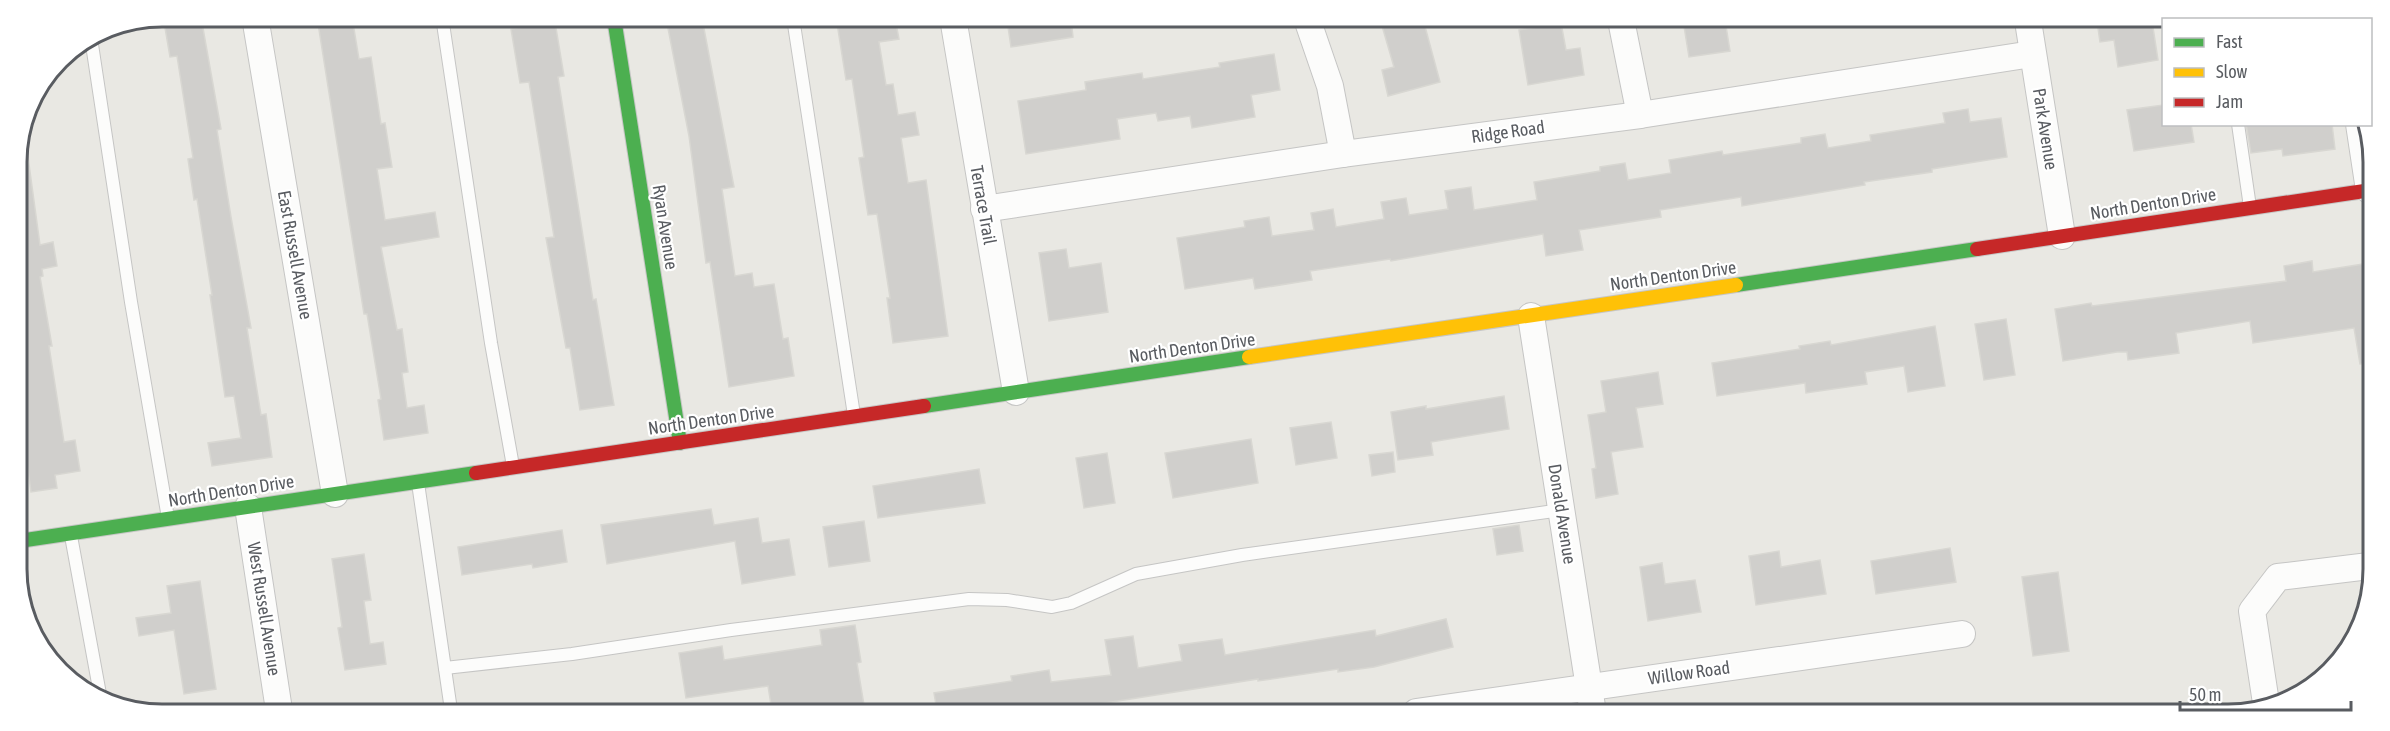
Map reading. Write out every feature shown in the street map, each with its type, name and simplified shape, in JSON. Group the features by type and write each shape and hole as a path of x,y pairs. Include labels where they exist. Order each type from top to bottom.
{"street":[{"name":"East Russell Avenue","path":"257,27 335,494"},
{"name":"Ryan Avenue","path":"615,27 680,442"},
{"name":"Terrace Trail","path":"954,27 1016,392"},
{"path":"1310,27 1330,86 1343,154"},
{"path":"1622,27 1640,115"},
{"name":"Park Avenue","path":"2029,27 2062,236"},
{"name":"Ridge Road","path":"984,209 1343,154 1640,115 2032,54"},
{"name":"North Denton Drive","path":"27,540 2363,191"},
{"name":"Donald Avenue","path":"1531,316 1592,704"},
{"name":"West Russell Avenue","path":"248,507 278,704"},
{"path":"2265,698 2252,611 2278,577 2363,567"},
{"name":"Willow Road","path":"1474,704 1962,634"}],"lane":[{"path":"444,27 491,343 513,467"},
{"path":"795,27 854,417"},
{"path":"92,47 131,302 169,519"},
{"path":"2238,126 2251,208"},
{"path":"418,482 450,704"},
{"path":"445,668 572,654 731,630 969,599 1007,600 1052,607 1071,603 1136,574 1242,555 1561,510"},
{"path":"71,534 99,688"}],"building":[{"path":"165,27 203,27 221,129 217,130 251,328 247,328 261,415 266,414 272,457 212,466 208,443 241,438 234,396 225,397 210,295 212,295 197,199 194,200 188,159 193,158 177,56 170,57"},
{"path":"319,27 354,27 359,59 371,57 381,124 385,123 392,167 377,169 385,220 435,212 439,237 381,247 397,330 402,329 408,372 402,373 407,408 424,405 428,433 384,440 378,400 381,399 367,314 364,314"},
{"path":"556,27 564,76 558,77 593,300 596,299 614,405 580,410 570,348 566,348 546,238 554,237 529,82 520,83 511,29"},
{"path":"668,27 704,27 734,187 722,189 735,276 752,273 754,287 774,284 783,339 788,338 794,376 729,387 710,262 706,263 689,136"},
{"path":"838,27 897,27 899,39 879,42 886,85 893,84 898,115 915,112 919,135 901,138 908,183 926,180 948,336 893,343 887,298 890,298 877,214 868,215 859,158 864,157 852,79 846,80"},
{"path":"1008,27 1072,27 1073,37 1011,47"},
{"path":"1382,27 1425,27 1440,82 1388,96 1382,70 1394,67"},
{"path":"1562,27 1566,50 1580,48 1584,75 1528,85 1519,30"},
{"path":"1684,27 1726,27 1730,51 1689,57"},
{"path":"2098,27 2153,27 2158,60 2118,67 2114,40 2100,42"},
{"path":"1274,54 1280,90 1251,95 1255,117 1192,128 1190,116 1158,121 1156,113 1117,119 1120,139 1026,154 1018,101 1086,90 1085,82 1142,73 1143,79 1220,67 1219,63"},
{"path":"2162,105 2162,126 2191,126 2194,142 2134,151 2127,110"},
{"path":"1968,109 1970,122 2001,118 2007,157 1932,169 1932,172 1864,182 1865,185 1742,206 1741,197 1660,210 1661,217 1579,230 1583,250 1546,256 1543,234 1391,261 1390,259 1310,271 1312,280 1255,289 1253,278 1185,289 1177,238 1245,227 1244,221 1269,217 1272,236 1314,230 1311,213 1333,209 1336,227 1384,219 1381,202 1406,198 1409,215 1448,209 1445,191 1471,187 1474,210 1537,200 1534,182 1600,171 1600,167 1625,163 1628,180 1671,173 1669,160 1722,151 1723,155 1801,143 1801,138 1825,134 1828,148 1871,141 1870,135 1945,123 1943,113"},
{"path":"2246,126 2332,126 2335,149 2283,156 2282,149 2251,153"},
{"path":"27,157 40,245 53,242 57,266 42,269 43,276 40,277 52,346 49,346 64,442 75,440 80,471 55,475 57,488 31,492 27,462"},
{"path":"1066,249 1069,268 1101,263 1108,312 1049,321 1039,253"},
{"path":"2312,261 2313,272 2363,264 2363,364 2360,364 2354,328 2253,343 2250,321 2176,333 2179,353 2128,360 2127,352 2117,352 2063,361 2055,309 2286,281 2284,266"},
{"path":"2006,319 2015,375 1984,380 1975,324"},
{"path":"1935,326 1945,386 1908,392 1904,366 1865,372 1867,384 1806,393 1805,383 1717,396 1712,363 1800,349 1799,346 1830,341 1831,345"},
{"path":"1658,372 1663,404 1636,408 1643,447 1611,452 1618,494 1596,498 1592,469 1596,468 1588,415 1606,412 1601,381"},
{"path":"1504,396 1509,429 1431,442 1433,455 1398,460 1391,412 1426,406 1426,409"},
{"path":"1331,422 1337,458 1296,465 1290,428"},
{"path":"1251,439 1258,483 1173,498 1165,453"},
{"path":"1393,452 1395,472 1372,476 1369,455"},
{"path":"1107,453 1115,503 1084,508 1076,458"},
{"path":"979,469 985,503 878,518 873,486"},
{"path":"711,509 714,525 758,518 762,543 789,539 795,575 742,584 735,541 607,564 601,525"},
{"path":"864,521 870,561 829,567 823,527"},
{"path":"1519,525 1523,551 1497,555 1493,529"},
{"path":"562,530 567,562 533,568 532,564 462,575 458,547"},
{"path":"1950,548 1956,582 1876,594 1871,561"},
{"path":"1779,551 1781,567 1820,560 1826,594 1756,605 1749,556"},
{"path":"364,554 371,600 364,601 370,644 383,642 386,664 345,670 338,628 342,627 332,559"},
{"path":"1662,563 1665,584 1695,580 1701,612 1648,621 1640,567"},
{"path":"2058,572 2069,651 2033,656 2022,577"},
{"path":"200,581 216,689 184,694 174,630 139,636 136,618 171,613 167,586"},
{"path":"1446,619 1453,647 1374,667 1338,672 1338,669 1258,681 1258,679 1099,704 936,704 934,693 1012,681 1011,676 1049,670 1051,682 1111,675 1105,640 1133,636 1138,668 1182,661 1179,645 1222,639 1225,655 1375,630 1376,636"},
{"path":"855,625 861,662 857,663 864,704 771,704 768,686 686,698 679,653 722,646 724,660 822,645 820,630"}],"traffic: fast":[{"path":"615,27 680,443"},
{"path":"1736,285 1977,249"},
{"path":"924,406 1249,357"},
{"path":"27,540 476,473"}],"traffic: slow":[{"path":"1249,357 1736,285"}],"traffic: jam":[{"path":"1977,249 2363,191"},
{"path":"476,473 924,406"}]}
